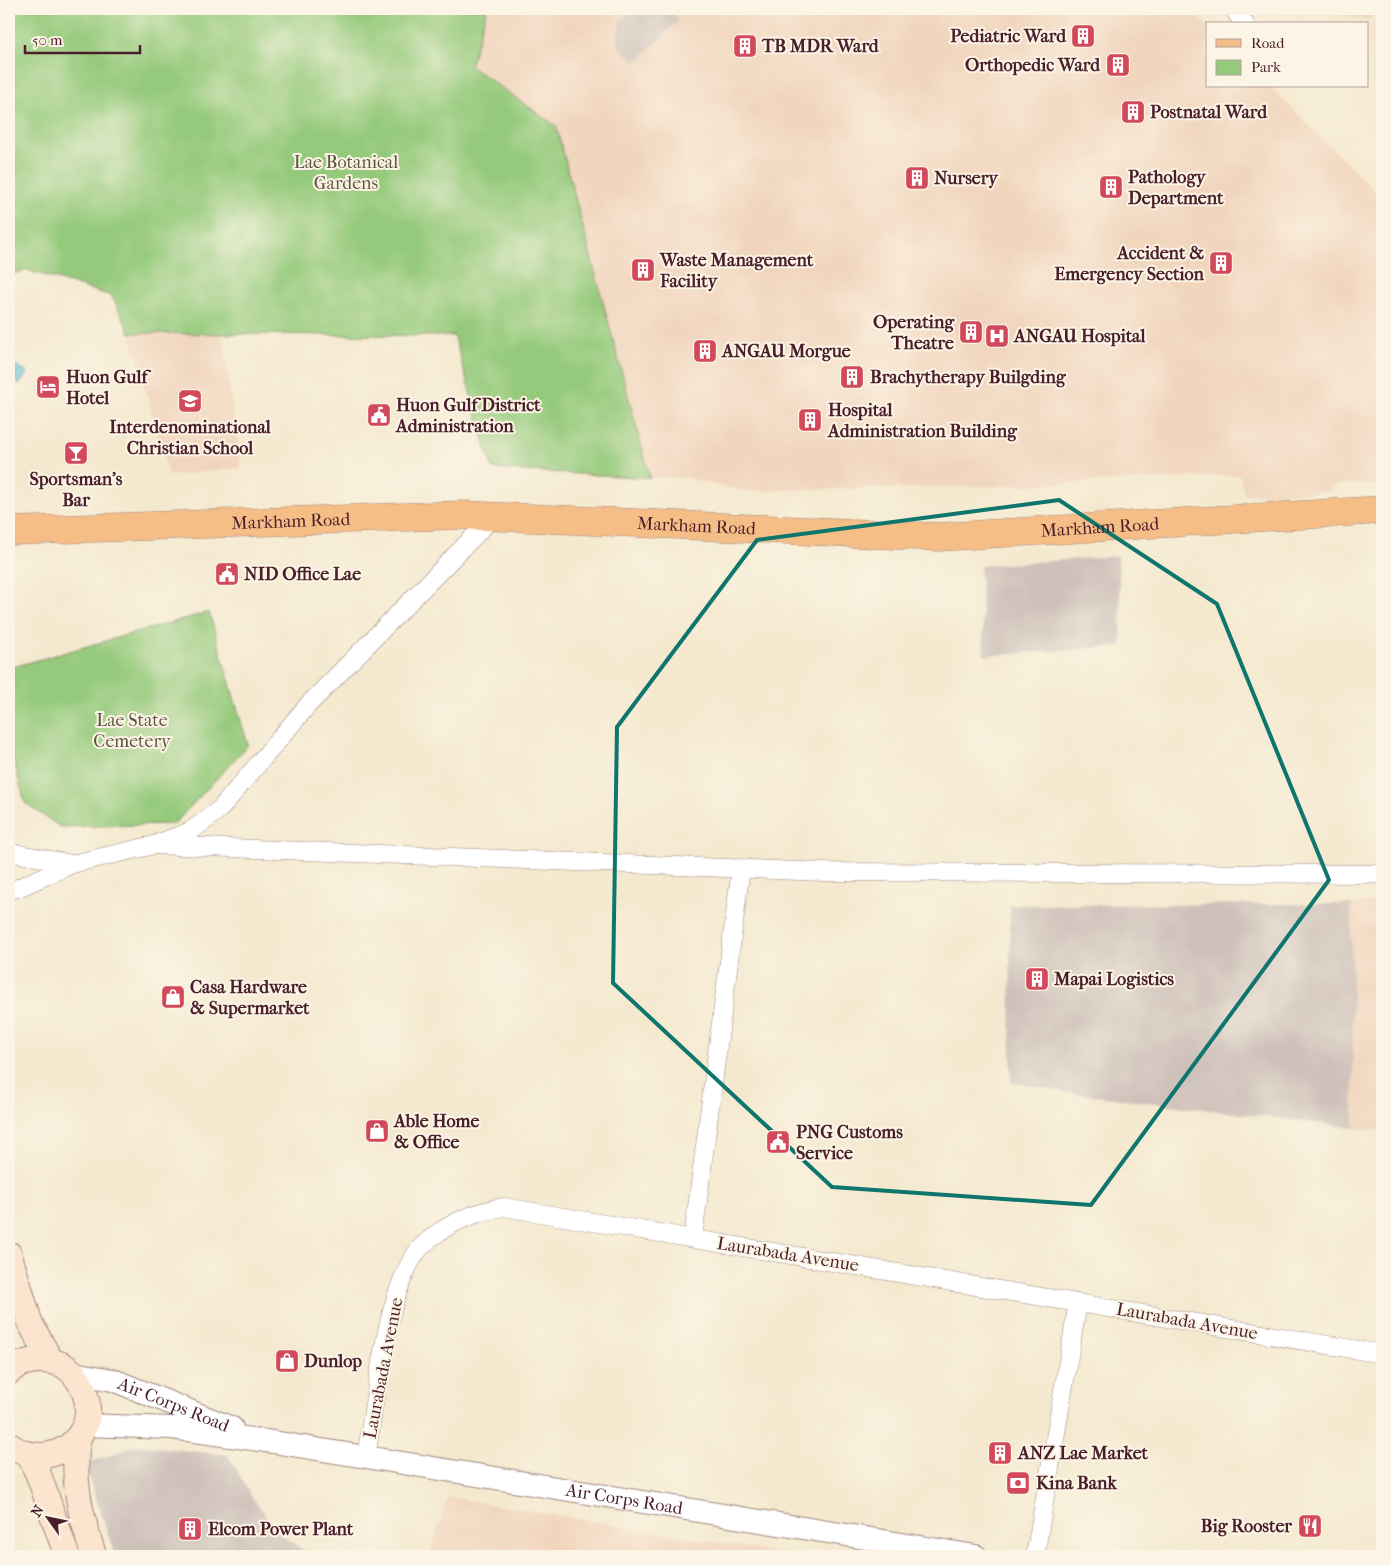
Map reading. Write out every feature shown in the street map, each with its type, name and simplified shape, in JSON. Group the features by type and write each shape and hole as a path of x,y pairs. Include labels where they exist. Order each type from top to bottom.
{"main road":[{"name":"Markham Road","path":"9,531 494,516 938,537 1382,510"},
{"path":"9,1254 30,1323 52,1361"},
{"path":"9,1372 26,1362 38,1360 52,1361 73,1373 84,1388 88,1406 74,1461 77,1499 94,1556"},
{"path":"17,1453 37,1456 52,1455 66,1449 82,1432"},
{"path":"17,1453 39,1476 67,1556"}],"street":[{"path":"1233,9 1243,22"},
{"path":"9,890 18,888 72,864 154,845 191,831 220,809 308,705 494,516"},
{"path":"154,845 834,872 1382,874"},
{"path":"9,852 72,864"},
{"path":"693,1238 740,868"},
{"name":"Laurabada Avenue","path":"366,1458 389,1322 401,1279 422,1246 457,1222 480,1210 504,1206 1382,1354"},
{"path":"1034,1556 1078,1303"},
{"name":"Air Corps Road","path":"73,1373 120,1382 226,1426 273,1442"},
{"name":"Air Corps Road","path":"82,1432 172,1428 273,1442 976,1556"}],"highlighted area":[{"path":"1059,500 1217,604 1329,880 1091,1205 832,1187 613,983 617,727 757,540"}],"shaded area":[{"name":"ANGAU Hospital","path":"487,9 1188,9 1206,24 1206,88 1272,88 1382,198 1382,485 1338,484 1326,492 1245,495 1239,475 1006,486 741,491 686,478 650,478 556,126 470,66"},
{"path":"633,9 669,9 679,20 636,62 617,44 620,21"},
{"path":"1311,9 1379,9 1368,20"},
{"name":"Interdenominational Christian School","path":"130,333 222,334 241,468 169,476"},
{"path":"1118,556 1122,646 984,656 980,566"},
{"path":"1382,901 1382,1130 1354,1128 1351,904"},
{"path":"1351,904 1354,1128 1064,1092 1011,1082 1010,905"},
{"path":"136,1445 228,1455 252,1497 280,1534 312,1556 115,1556 85,1465"},
{"path":"448,1497 798,1556 429,1556"}],"green space":[{"name":"Lae Botanical Gardens","path":"9,9 487,9 470,66 556,126 650,478 492,469 454,336 130,333 112,296 27,270 9,275"},
{"name":"Lae State Cemetery","path":"209,612 248,745 174,824 60,827 25,803 9,743 9,668"}],"water":[{"path":"9,360 28,373 20,384 9,376"}],"place":[{"name":"Pediatric Ward","path":"1083,36"},
{"name":"TB MDR Ward","path":"745,46"},
{"name":"Orthopedic Ward","path":"1118,65"},
{"name":"Postnatal Ward","path":"1133,112"},
{"name":"Nursery","path":"917,178"},
{"name":"Pathology Department","path":"1111,187"},
{"name":"Accident & Emergency Section","path":"1221,263"},
{"name":"Waste Management Facility","path":"643,270"},
{"name":"Operating Theatre","path":"971,332"},
{"name":"ANGAU Hospital","path":"997,336"},
{"name":"ANGAU Morgue","path":"705,351"},
{"name":"Brachytherapy Builgding","path":"852,377"},
{"name":"Huon Gulf Hotel","path":"48,387"},
{"name":"Interdenominational Christian School","path":"190,401"},
{"name":"Huon Gulf District Administration","path":"379,415"},
{"name":"Hospital Administration Building","path":"810,420"},
{"name":"Sportsman's Bar","path":"76,453"},
{"name":"NID Office Lae","path":"227,574"},
{"name":"Mapai Logistics","path":"1037,979"},
{"name":"Casa Hardware & Supermarket","path":"173,997"},
{"name":"Able Home & Office","path":"377,1131"},
{"name":"PNG Customs Service","path":"778,1142"},
{"name":"Dunlop","path":"287,1361"},
{"name":"ANZ Lae Market","path":"1000,1453"},
{"name":"Kina Bank","path":"1018,1483"},
{"name":"Big Rooster","path":"1310,1526"},
{"name":"Elcom Power Plant","path":"190,1529"}]}
